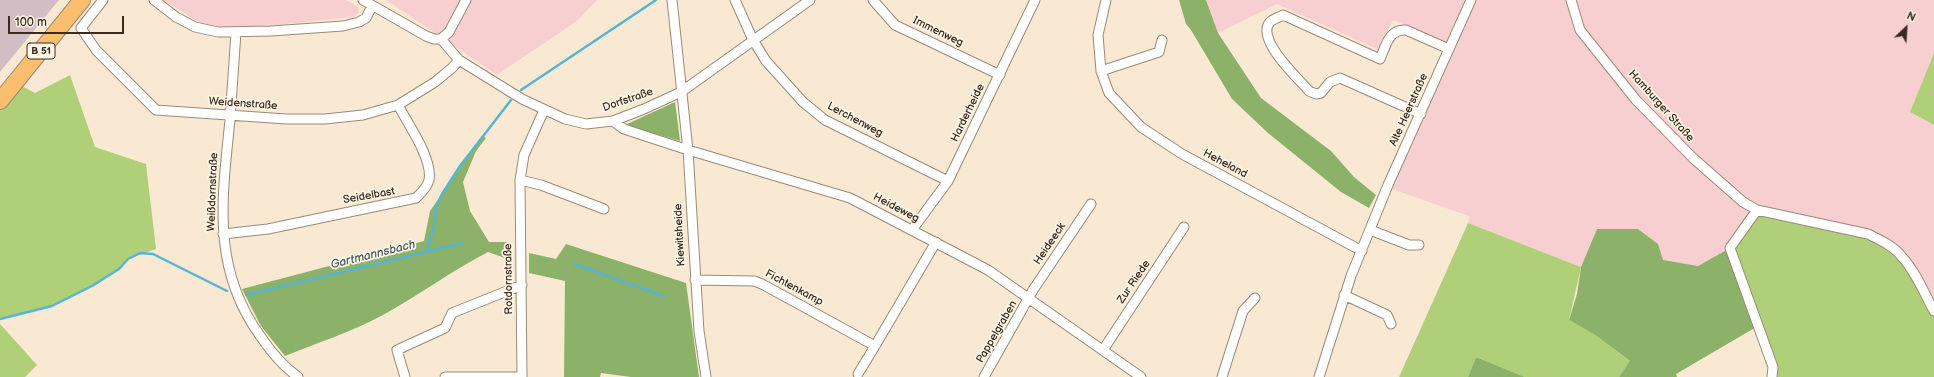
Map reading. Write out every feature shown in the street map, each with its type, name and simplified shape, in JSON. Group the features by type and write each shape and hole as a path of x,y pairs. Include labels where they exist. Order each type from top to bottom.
{"highway":[{"name":"B 51","path":"0,85 70,0"},
{"name":"B 51","path":"0,101 82,0"}],"street":[{"name":"Weidenstraße","path":"103,0 81,28 96,50 156,110 286,119 325,119 363,115 398,105 435,82 459,60"},
{"path":"154,0 176,17 195,27 218,32 343,26 359,22 366,18 372,6"},
{"path":"363,0 426,36 434,39 441,39 449,32 466,0"},
{"name":"Kiewitsheide","path":"672,0 688,150 694,280 699,331 706,377"},
{"name":"Lerchenweg","path":"735,0 753,40 766,61 803,102 825,120 948,181"},
{"name":"Dorfstraße","path":"441,39 459,60 522,99 565,119 586,124 613,121 681,92 810,0"},
{"name":"Immenweg","path":"873,0 895,25 1000,75"},
{"name":"Harderheide","path":"912,230 948,181 1035,0"},
{"name":"Heheland","path":"1106,0 1098,35 1101,71 1109,93 1141,127 1182,154 1362,251"},
{"name":"Alte Heerstraße","path":"1319,377 1344,295 1388,185 1471,0"},
{"name":"Hamburger Straße","path":"1571,0 1580,30 1636,100 1692,158 1743,202 1757,210 1868,234 1884,242 1902,256 1934,311"},
{"path":"1421,114 1340,78 1330,82 1321,93 1316,94 1309,91 1270,46 1266,30 1270,22 1284,15 1380,59 1391,34 1398,30 1406,30 1448,49"},
{"name":"Weißdornstraße","path":"236,32 223,190 223,234 233,286 249,320 269,349 288,370 298,377"},
{"path":"1101,71 1159,52 1162,40"},
{"name":"Seidelbast","path":"223,234 268,229 416,198 423,191 428,181 429,167 420,146 398,105"},
{"name":"Rotdornstraße","path":"520,377 522,285 520,180 524,155 544,110"},
{"name":"Heideweg","path":"613,121 624,129 688,150 850,198 988,270 1141,377"},
{"path":"520,180 541,185 604,209"},
{"name":"Heideeck","path":"1030,298 1033,290 1091,204"},
{"path":"1757,210 1730,248 1773,367 1772,377"},
{"name":"Zur Riede","path":"1103,350 1184,227"},
{"path":"1370,230 1409,245 1419,245"},
{"path":"858,374 936,242"},
{"name":"Fichtenkamp","path":"694,280 754,281 875,346"},
{"path":"405,377 397,350 445,328 452,313 522,285"},
{"path":"1344,295 1387,315 1390,324"},
{"name":"Pappelgraben","path":"984,377 1030,298"},
{"path":"1222,377 1243,311 1255,298"},
{"path":"444,377 520,377"}],"shaded area":[{"path":"0,0 59,0 0,72"},
{"path":"163,0 346,0 358,7 359,12 353,17 277,25 223,27 202,24"},
{"path":"386,0 597,0 577,21 497,75"},
{"path":"1206,0 1934,0 1934,53 1910,112 1934,125 1934,311 1730,248 1698,266 1662,260 1658,244 1597,229 1581,267 1468,223 1469,216 1392,189 1456,47 1393,20 1379,50 1277,4 1218,33"}],"green space":[{"path":"1179,0 1206,0 1218,33 1261,98 1331,151 1354,177 1376,195 1369,208 1341,192 1268,133 1232,99 1186,24"},
{"path":"1934,53 1934,125 1910,112"},
{"path":"70,75 95,147 146,164 156,249 128,259 119,269 92,286 52,306 0,319 0,109 20,85 35,93"},
{"path":"675,102 680,141 625,125"},
{"path":"482,136 486,138 476,151 463,182 470,211 489,242 509,242 513,256 505,258 488,252 370,322 285,356 261,326 242,289 424,241 430,211"},
{"path":"1757,210 1868,234 1902,256 1934,311 1934,377 1772,377 1730,248"},
{"path":"1468,223 1581,267 1569,320 1595,335 1631,362 1619,377 1525,377 1476,357 1468,377 1399,377"},
{"path":"1597,229 1638,229 1658,244 1663,260 1698,266 1730,248 1758,326 1676,374 1677,377 1619,377 1630,361 1595,335 1569,320 1577,294 1581,267"},
{"path":"566,244 686,283 699,377 631,377 601,373 600,377 564,377 565,281 529,273 529,253 556,259"},
{"path":"0,324 37,365 25,377 0,377"},
{"path":"1476,357 1525,377 1468,377"}],"waterway":[{"name":"Gartmannsbach","path":"521,90 656,0"},
{"name":"Gartmannsbach","path":"427,251 434,225 436,208 442,194 460,166 511,100"},
{"name":"Gartmannsbach","path":"246,295 463,243"},
{"name":"Gartmannsbach","path":"0,319 52,306 92,286 119,269 128,259 140,253 153,254 227,291"},
{"path":"574,264 664,296"}]}
